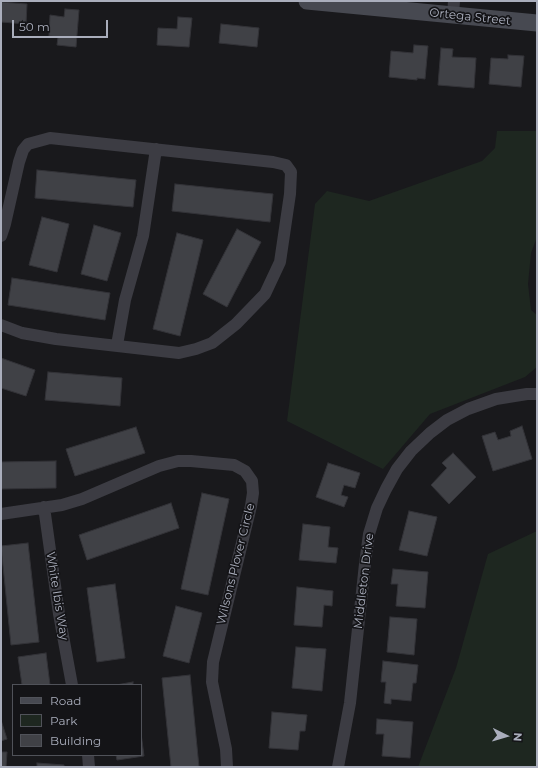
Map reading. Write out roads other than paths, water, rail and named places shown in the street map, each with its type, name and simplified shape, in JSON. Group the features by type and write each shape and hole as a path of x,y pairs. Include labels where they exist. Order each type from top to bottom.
{"street":[{"name":"Ortega Street","path":"307,1 453,8 537,23"},
{"path":"1,236 6,224 19,162 23,150 28,144 50,138 273,162 286,165 291,172 290,194 280,262 265,294 236,324 212,342 196,349 179,352 56,339 22,333 1,325"},
{"path":"117,345 125,300 143,236 156,150"},
{"name":"Middleton Drive","path":"338,767 350,704 369,534 377,508 386,489 397,469 411,451 430,433 447,420 468,409 496,399 537,394"},
{"name":"Wilsons Plover Circle","path":"1,514 62,504 82,499 159,466 178,461 234,465 245,471 252,481 253,493 251,506 213,662 212,682 226,749 227,767"},
{"name":"White Ibis Way","path":"44,507 59,614 72,684"},
{"path":"88,756 89,767"}]}
